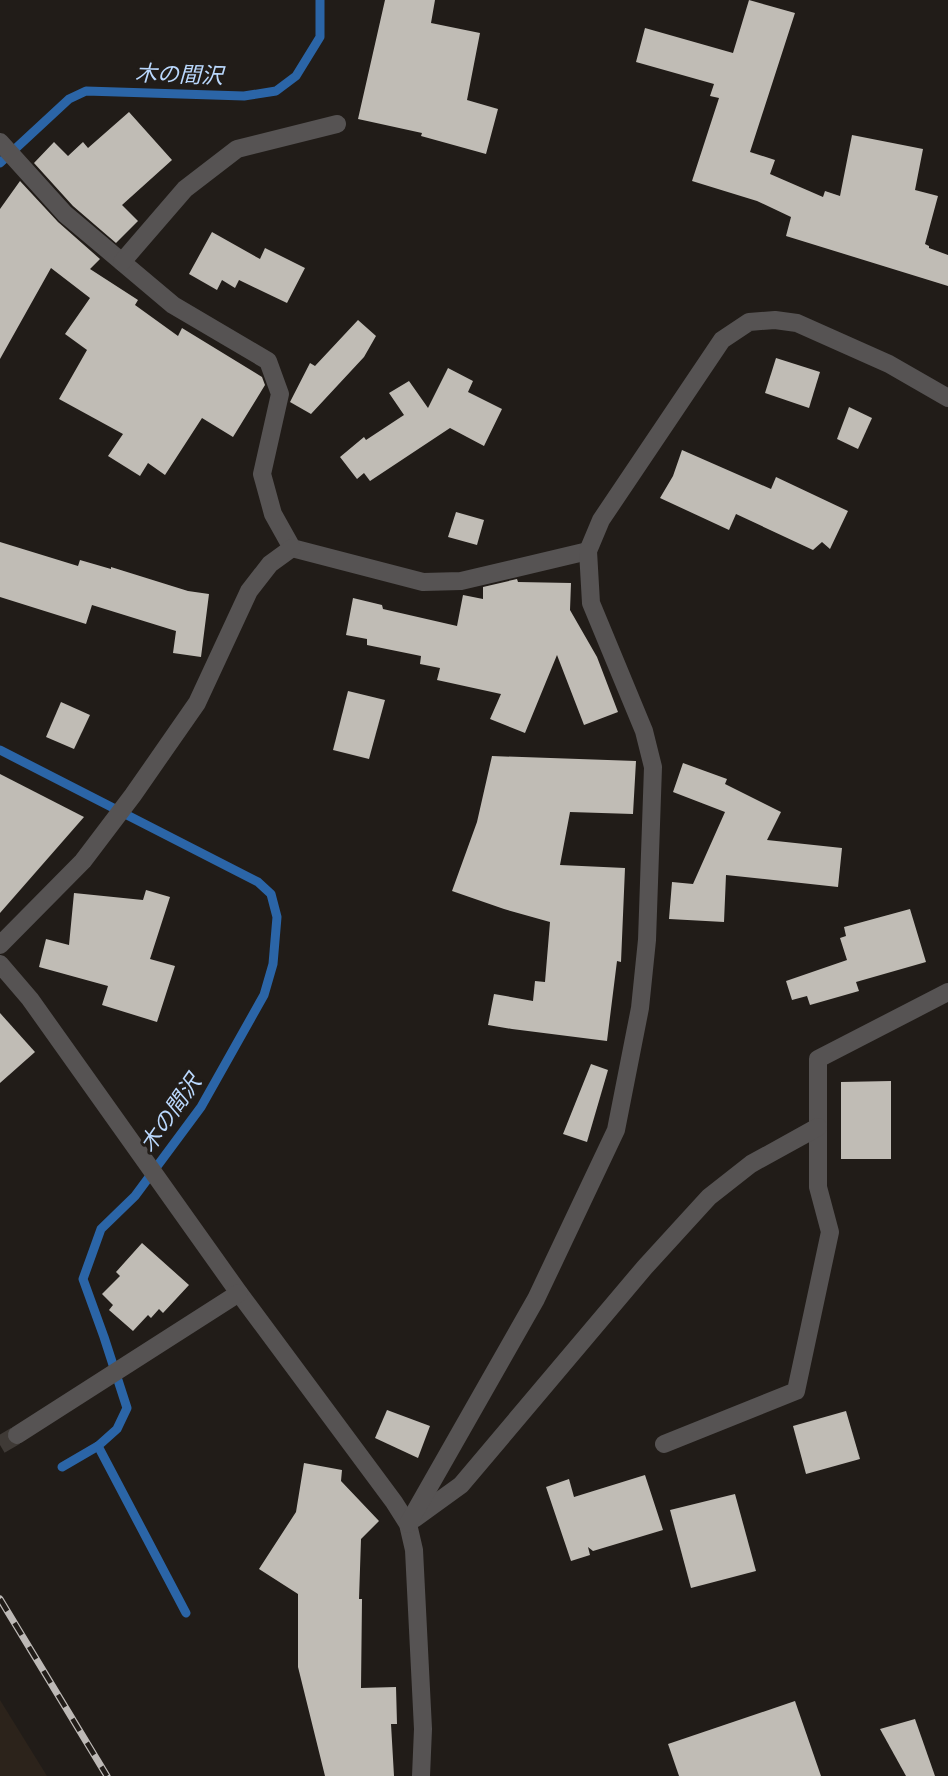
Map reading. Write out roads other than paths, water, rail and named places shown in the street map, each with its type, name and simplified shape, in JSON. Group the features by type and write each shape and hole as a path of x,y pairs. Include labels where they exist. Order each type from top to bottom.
{"street":[{"path":"122,262 184,189 237,149 337,124"},
{"path":"2,144 65,214 173,305 268,361 280,394 262,474 273,514 292,548 423,582 460,581 588,551"},
{"path":"408,1524 536,1299 616,1130 640,1008 647,940 652,767 644,731 591,603 588,551 601,520 722,340 749,322 775,320 797,323 889,364 948,398"},
{"path":"0,945 83,861 133,795 197,703 249,591 270,564 292,548"},
{"path":"0,964 30,999 239,1293 408,1524 414,1550 423,1729 421,1776"},
{"path":"664,1444 796,1391 830,1232 818,1187 818,1059 948,993"},
{"path":"408,1524 461,1485 645,1268 709,1197 752,1164 818,1127"},
{"path":"17,1435 239,1293"}],"waterway":[{"name":"木の間沢","path":"0,163 69,99 86,91 244,96 276,91 296,76 320,37 320,0"},
{"name":"木の間沢","path":"0,750 258,882 271,894 277,917 273,964 264,995 201,1107 135,1196 101,1229 83,1279 127,1408 117,1429 98,1446 186,1613"},
{"path":"62,1467 98,1446"}],"tunnel":[{"path":"0,1445 17,1435"}],"railway":[{"path":"0,1599 107,1776"}]}
